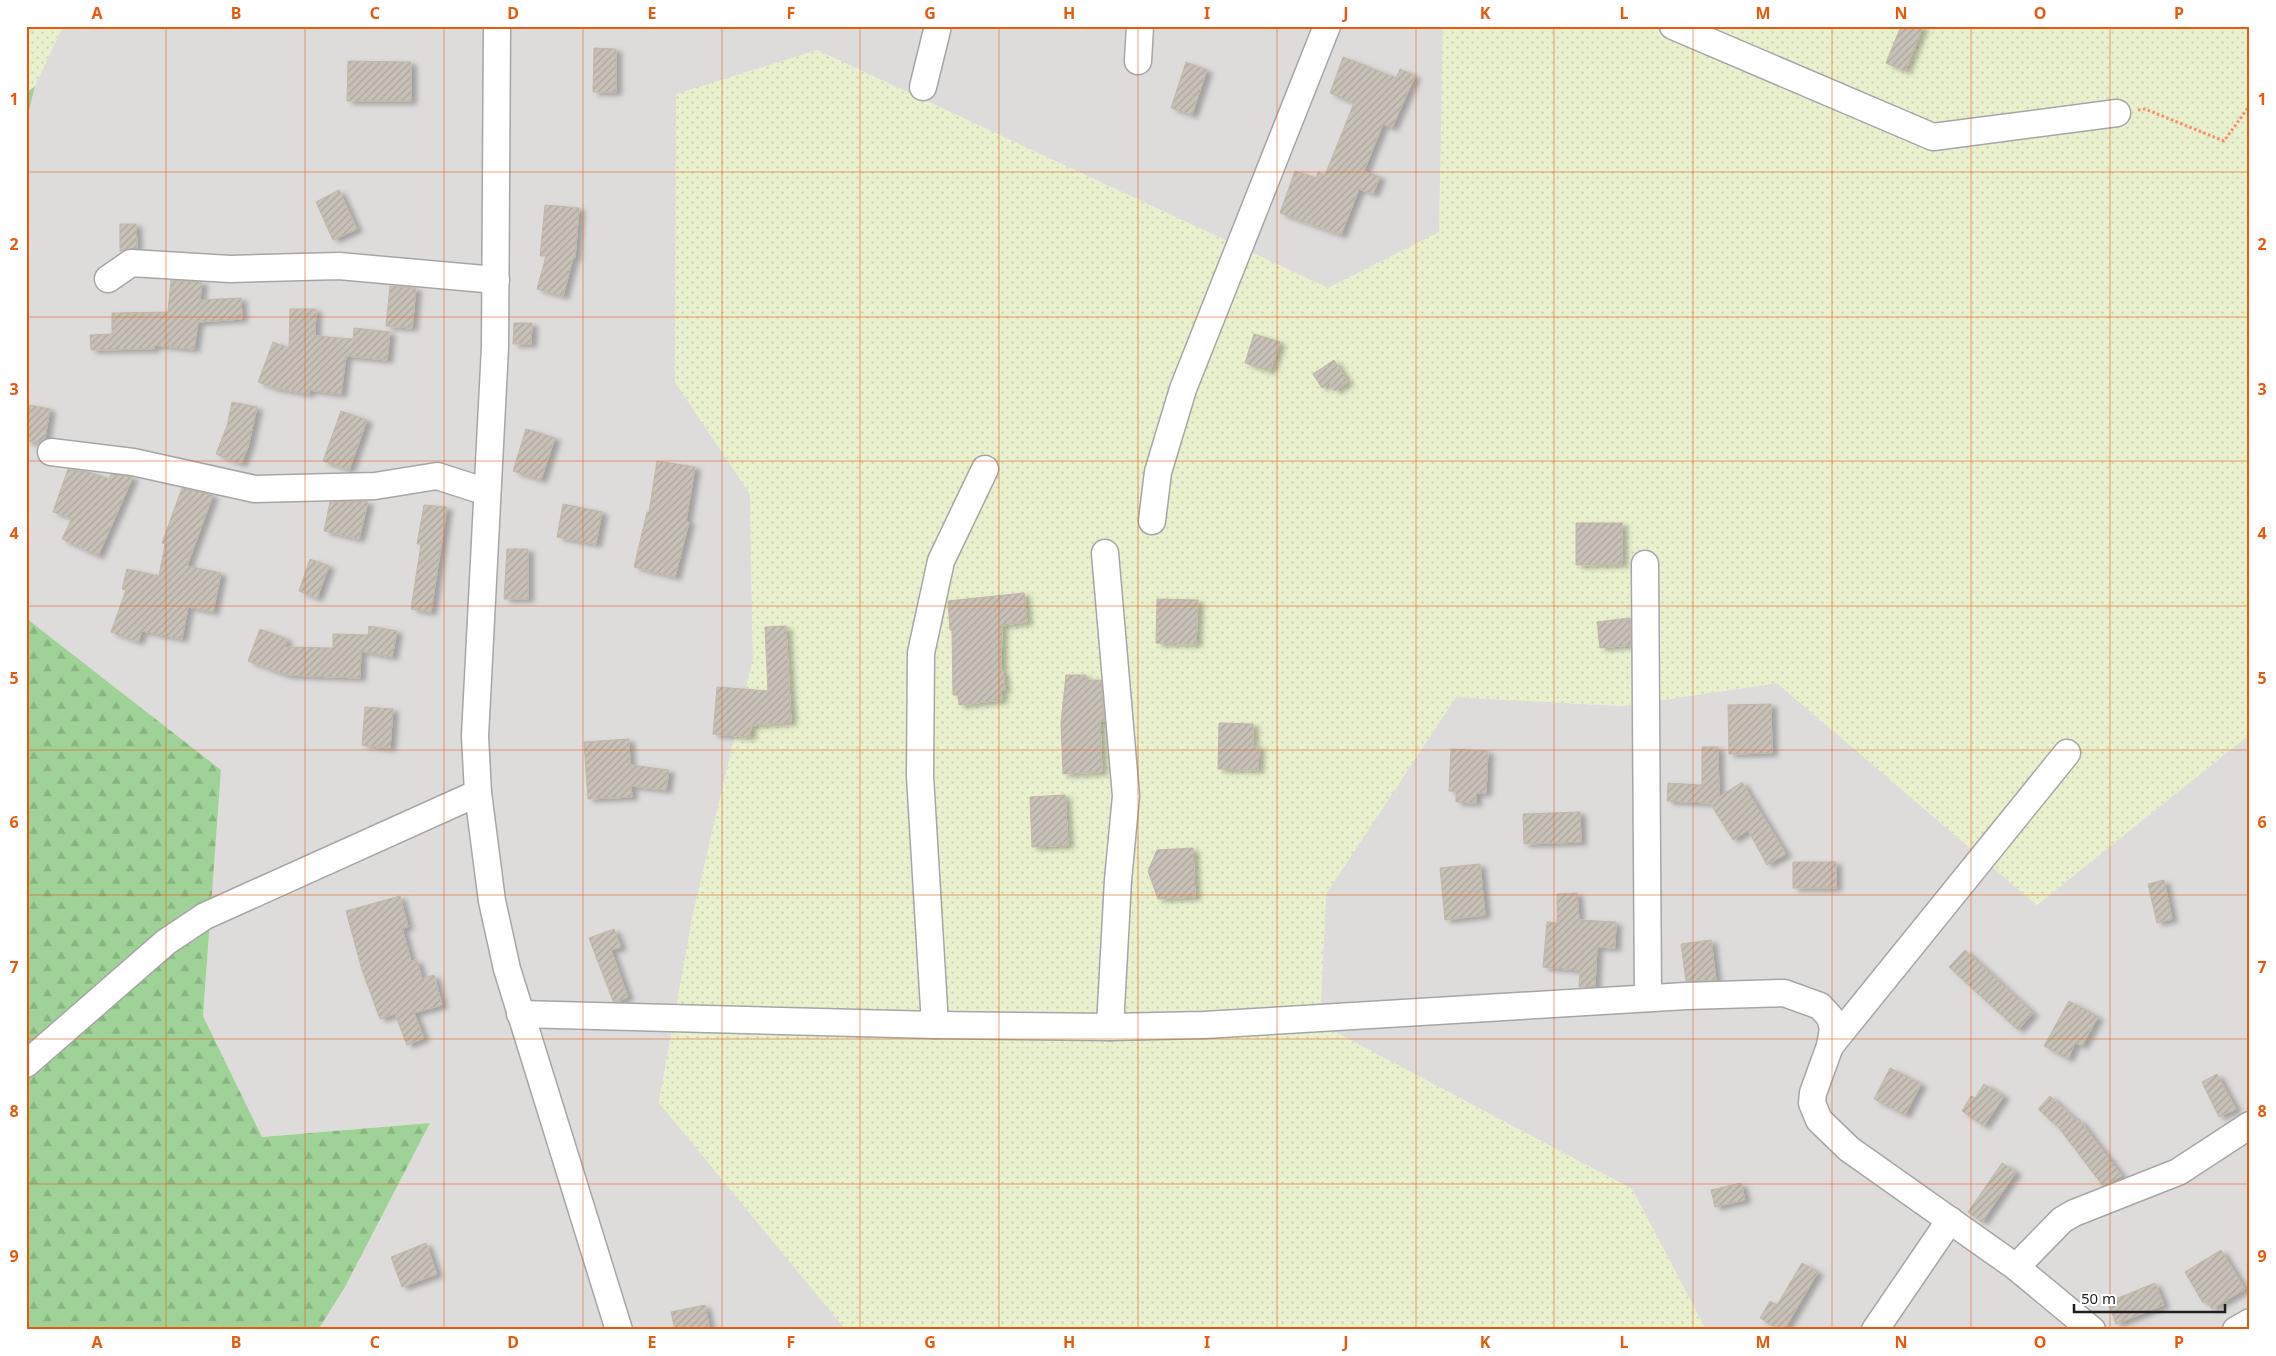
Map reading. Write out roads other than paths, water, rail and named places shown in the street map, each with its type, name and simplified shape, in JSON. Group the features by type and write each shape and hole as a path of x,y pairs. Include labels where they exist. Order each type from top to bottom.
{"street":[{"path":"497,26 495,348 476,736 478,793 492,902 506,969 619,1330"},
{"path":"923,87 938,26"},
{"path":"1138,61 1140,26"},
{"path":"1152,521 1158,472 1184,389 1327,26"},
{"path":"1672,26 1933,137 2117,113"},
{"path":"108,279 130,264 230,269 339,266 496,280"},
{"path":"51,452 133,462 255,489 375,486 436,476 487,492"},
{"path":"935,1025 920,776 921,653 942,561 985,469"},
{"path":"1106,553 1126,796 1118,880 1110,1027"},
{"path":"1645,564 1648,998"},
{"path":"1830,1046 2067,753"},
{"path":"26,1064 166,942 205,916 478,793"},
{"path":"520,1014 935,1025 1110,1027 1204,1025 1648,998 1784,993 1820,1006 1830,1017 1833,1029 1830,1046 1813,1093 1812,1103 1819,1120 1849,1149 2016,1267 2092,1330"},
{"path":"2016,1267 2062,1220 2074,1213 2178,1172 2250,1125"},
{"path":"1875,1330 1950,1220"},
{"path":"2236,1330 2250,1322"}]}
